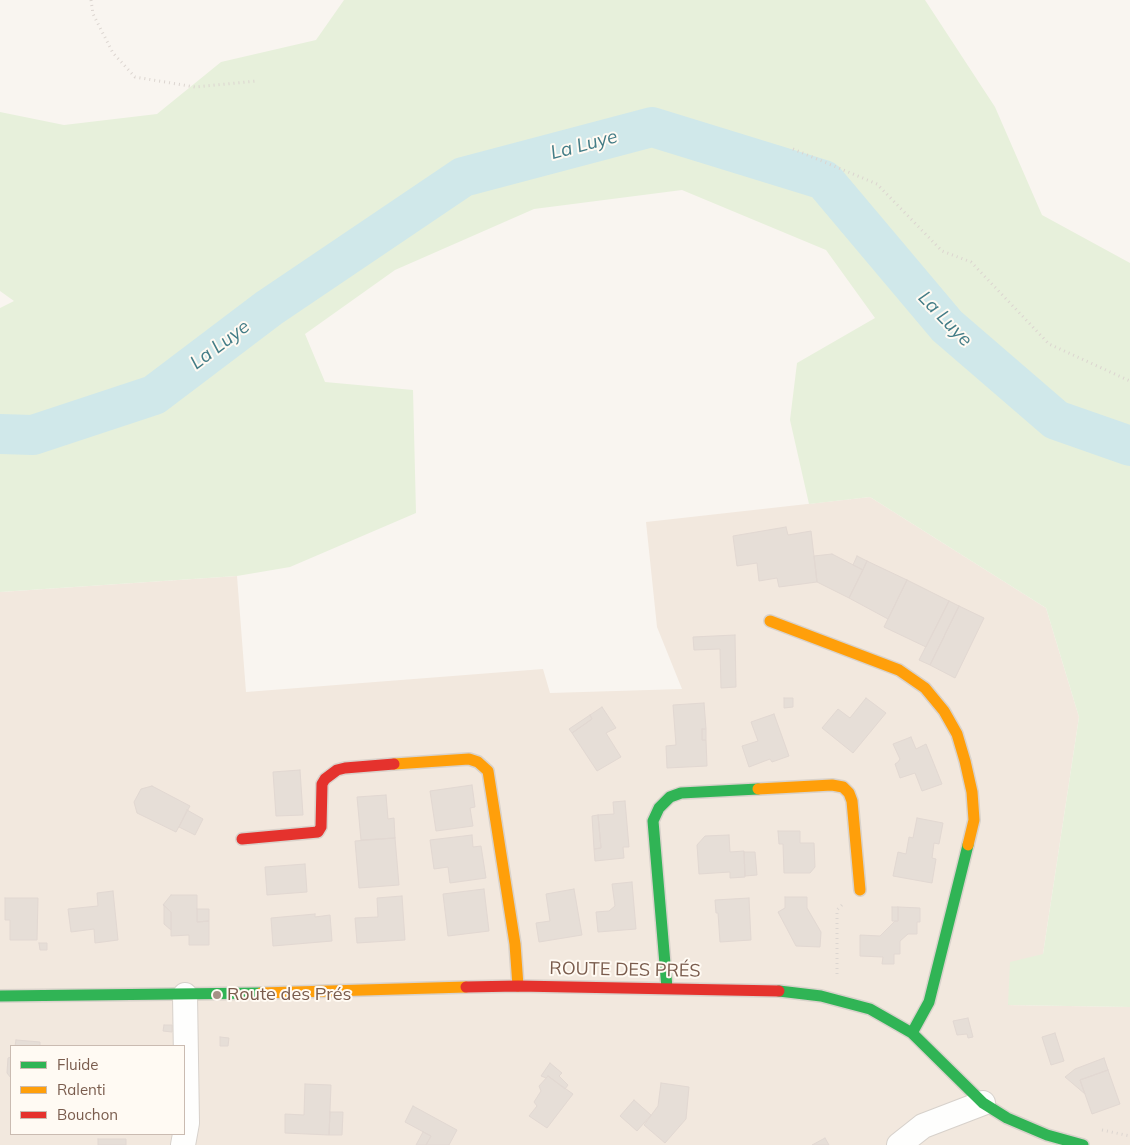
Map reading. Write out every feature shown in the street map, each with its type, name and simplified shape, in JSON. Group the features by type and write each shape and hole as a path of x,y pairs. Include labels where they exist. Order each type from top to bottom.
{"street":[{"path":"770,621 899,670 925,688 944,711 957,734 972,792 974,820 929,1002 912,1033"},
{"path":"242,838 318,832 321,827 322,784 325,779 337,770 469,759 478,762 488,771 515,944 518,986"},
{"path":"667,988 653,821 659,808 670,797 681,793 832,785 842,787 849,793 852,801 860,890"},
{"name":"ROUTE DES PRÉS","path":"0,996 185,995 518,986 767,990 821,996 870,1009 912,1033 983,1103 1007,1118 1039,1131 1083,1145"},
{"path":"184,1145 187,1124 185,995"},
{"path":"898,1145 923,1126 983,1103"}],"path":[{"path":"91,0 93,14 113,54 135,77 195,87 257,82"},
{"path":"793,149 877,184 942,251 971,262 1049,344 1130,381"},
{"path":"837,975 837,910 860,890"}],"shaded area":[{"path":"870,497 1046,608 1079,717 1043,954 1008,1005 1130,1007 1130,1145 0,1145 0,592 237,576 246,692 543,669 550,693 682,689 657,627 646,522"}],"green space":[{"path":"344,0 925,0 995,107 1042,215 1130,263 1130,1007 1008,1005 1010,962 1043,954 1079,717 1046,608 870,497 809,504 790,420 797,363 875,318 826,250 682,190 534,209 395,270 305,334 325,382 413,390 416,513 290,567 237,576 0,592 0,308 14,301 0,291 0,112 64,125 157,114 221,62 316,40"}],"building":[{"path":"786,527 788,535 811,531 817,582 779,587 777,578 759,581 757,563 737,566 733,536"},
{"path":"832,554 863,570 849,598 817,582 814,556"},
{"path":"857,556 867,561 863,570 853,565"},
{"path":"867,561 907,580 888,619 849,598"},
{"path":"907,580 949,601 926,647 884,627"},
{"path":"949,601 959,606 930,665 919,660"},
{"path":"959,606 984,618 955,678 930,665"},
{"path":"735,635 736,687 721,688 720,649 694,650 693,637"},
{"path":"784,698 793,698 793,707 784,708"},
{"path":"866,698 886,713 853,753 822,728 838,709 850,718"},
{"path":"704,703 706,729 702,729 702,740 706,740 707,766 667,768 666,746 676,745 673,705"},
{"path":"602,707 616,728 606,733 621,757 597,771 572,733 592,719 590,715"},
{"path":"774,714 789,756 772,762 770,759 749,767 742,746 758,741 751,722"},
{"path":"590,715 592,719 572,733 569,729"},
{"path":"702,729 706,729 706,740 702,740"},
{"path":"911,737 916,749 926,744 942,784 922,791 915,773 900,778 895,764 900,759 893,744"},
{"path":"300,770 303,815 276,816 273,772"},
{"path":"472,785 475,807 470,808 473,826 436,831 430,791"},
{"path":"152,786 190,806 176,832 137,813 134,802 141,789"},
{"path":"386,795 388,819 394,818 395,838 361,840 357,797"},
{"path":"625,801 629,847 623,847 624,858 595,861 594,849 601,848 598,815 614,814 613,802"},
{"path":"187,810 203,819 195,835 179,827"},
{"path":"598,815 601,848 594,849 592,816"},
{"path":"917,818 943,823 939,844 934,843 932,858 936,859 932,883 893,876 898,852 906,854 909,837 913,838"},
{"path":"778,831 800,831 800,843 814,843 815,867 810,873 784,873 783,844 779,844"},
{"path":"472,835 473,847 481,846 486,878 450,883 448,867 434,869 430,840"},
{"path":"729,835 730,852 744,851 745,877 730,878 730,872 699,874 697,845 705,836"},
{"path":"395,838 399,885 359,888 355,841"},
{"path":"744,852 755,852 757,875 745,876"},
{"path":"305,864 307,892 267,895 265,867"},
{"path":"632,882 636,929 598,932 596,912 609,911 615,906 612,884"},
{"path":"484,889 489,931 448,936 443,894"},
{"path":"574,889 582,935 539,942 536,923 550,921 546,894"},
{"path":"113,891 118,940 95,943 94,929 71,932 68,909 98,906 97,893"},
{"path":"171,895 197,895 197,922 209,921 209,945 189,945 189,935 171,936 171,912 163,905"},
{"path":"402,896 405,940 357,943 355,918 378,917 377,898"},
{"path":"785,897 807,897 807,908 821,932 820,947 796,946 778,912 785,908"},
{"path":"5,898 38,898 37,940 10,940 10,920 5,920"},
{"path":"749,898 751,940 720,942 715,900"},
{"path":"164,905 171,912 171,930 164,924"},
{"path":"892,907 898,907 898,921 892,921"},
{"path":"898,907 920,908 920,922 917,922 917,934 908,934 900,941 900,954 894,954 894,964 882,964 883,957 860,956 860,935 880,936 895,921 898,921"},
{"path":"197,909 209,909 209,921 197,922"},
{"path":"315,914 315,917 330,915 332,941 273,946 271,918"},
{"path":"39,943 47,943 47,950 40,950"},
{"path":"968,1018 973,1037 968,1038 967,1034 957,1035 953,1021"},
{"path":"164,1025 172,1025 172,1032 163,1031"},
{"path":"1055,1033 1064,1061 1051,1065 1042,1037"},
{"path":"220,1037 229,1038 228,1046 220,1046"},
{"path":"16,1040 40,1042 40,1045 15,1045"},
{"path":"10,1057 10,1077 7,1073 8,1058"},
{"path":"1104,1058 1108,1070 1080,1080 1085,1094 1065,1077 1075,1069"},
{"path":"550,1063 562,1073 559,1076 568,1085 565,1089 548,1076 546,1078 541,1076"},
{"path":"1108,1070 1120,1104 1092,1114 1080,1080"},
{"path":"548,1076 573,1094 547,1128 529,1116 537,1106 534,1102 541,1091 539,1086"},
{"path":"661,1083 689,1087 686,1119 665,1143 644,1125 658,1106"},
{"path":"305,1084 331,1085 329,1135 285,1133 285,1114 304,1115"},
{"path":"634,1100 651,1115 637,1131 620,1116"},
{"path":"413,1106 457,1130 449,1145 426,1145 431,1136 405,1122"},
{"path":"330,1112 343,1112 342,1135 329,1135"},
{"path":"423,1132 431,1136 426,1145 416,1145"},
{"path":"825,1138 829,1145 812,1145"},
{"path":"98,1139 126,1139 126,1145 98,1145"}],"waterway":[{"name":"La Luye","path":"0,434 33,435 154,395 269,308 463,177 652,127 824,180 947,326 1056,420 1130,446"}],"traffic: fast":[{"path":"667,988 653,821 659,808 670,797 681,793 758,789"},
{"path":"912,1033 929,1002 968,845"},
{"path":"779,991 821,996 870,1009 912,1033 983,1103 1007,1118 1047,1135 1083,1145"},
{"path":"0,996 261,993"}],"traffic: slow":[{"path":"770,621 899,670 925,688 944,711 957,734 965,761 972,792 974,820 968,845"},
{"path":"394,764 469,759 478,762 488,771 515,944 518,986"},
{"path":"758,789 832,785 843,787 849,793 852,801 860,890"},
{"path":"261,993 466,987"}],"traffic: jam":[{"path":"242,839 318,832 321,827 322,784 325,779 337,770 345,768 394,764"},
{"path":"466,987 518,986 779,991"}],"place":[{"name":"Route des Prés","path":"217,995"}]}
